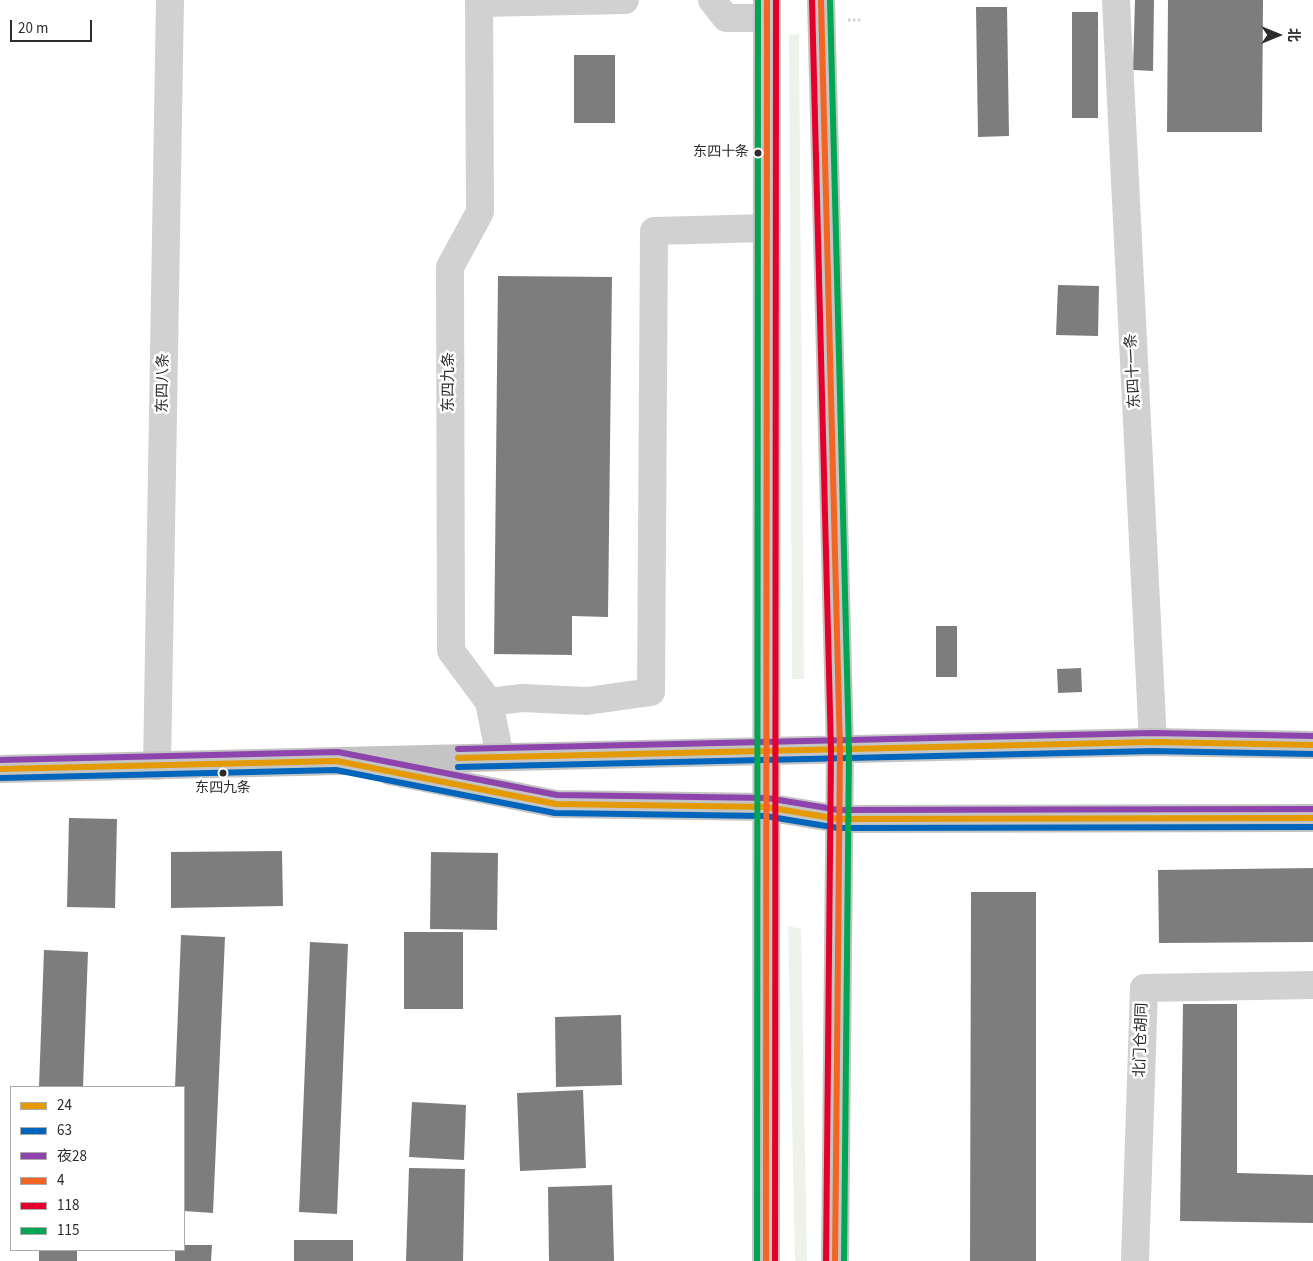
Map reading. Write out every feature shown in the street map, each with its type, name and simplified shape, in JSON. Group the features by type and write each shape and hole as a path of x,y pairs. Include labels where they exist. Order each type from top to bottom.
{"main road":[{"path":"821,0 840,751 835,1261"},
{"path":"766,1261 766,807 768,751 767,9"},
{"path":"0,769 768,751 840,751 1154,742 1313,745"},
{"path":"337,761 556,804 766,807 838,819 1313,818"}],"street":[{"name":"东四八条","path":"157,766 170,0"},
{"path":"479,1 625,0"},
{"path":"712,0 726,18 767,9"},
{"name":"东四十一条","path":"1116,0 1154,742"},
{"name":"东四九条","path":"479,1 480,212 450,267 451,651 489,702 500,758"},
{"path":"489,702 522,698 587,701 651,692 654,231 767,228"},
{"name":"北门仓胡同","path":"1135,1261 1144,988 1313,985"}],"shaded area":[{"path":"799,34 804,679 792,679 789,35"},
{"path":"788,926 801,929 807,1261 795,1261"}],"building":[{"path":"1135,0 1154,0 1153,71 1133,70"},
{"path":"1168,0 1263,0 1262,132 1167,132"},
{"path":"976,7 1007,7 1009,136 978,137"},
{"path":"1072,12 1098,12 1098,118 1072,118"},
{"path":"574,55 615,55 615,123 574,123"},
{"path":"498,276 612,277 608,617 572,616 572,655 494,654"},
{"path":"1058,285 1099,286 1098,336 1056,335"},
{"path":"936,626 957,626 957,677 936,677"},
{"path":"1081,668 1082,692 1058,693 1057,669"},
{"path":"69,818 117,819 115,908 67,907"},
{"path":"282,851 283,906 171,908 171,852"},
{"path":"431,852 498,853 497,930 430,929"},
{"path":"1313,868 1313,942 1159,943 1158,870"},
{"path":"971,892 1036,892 1036,1261 970,1261"},
{"path":"404,932 463,932 463,1009 404,1009"},
{"path":"181,935 225,937 213,1213 185,1211 185,1086 175,1086"},
{"path":"310,942 348,944 337,1214 299,1212"},
{"path":"44,950 88,952 83,1086 39,1086"},
{"path":"1183,1004 1237,1004 1237,1173 1313,1175 1313,1223 1180,1221"},
{"path":"621,1015 622,1085 556,1087 555,1017"},
{"path":"583,1090 586,1168 520,1171 517,1093"},
{"path":"412,1102 466,1105 464,1160 409,1157"},
{"path":"409,1168 465,1169 463,1261 406,1261"},
{"path":"612,1185 614,1261 549,1261 548,1187"},
{"path":"294,1240 353,1240 353,1261 294,1261"},
{"path":"185,1245 212,1245 211,1261 175,1261 175,1251 185,1251"},
{"path":"39,1251 77,1251 77,1261 39,1261"}],"transit line":[{"name":"115","path":"757,1261 758,0"},
{"name":"4","path":"766,1261 767,0"},
{"name":"118","path":"775,1261 776,0"},
{"name":"118","path":"812,0 831,751 826,1261"},
{"name":"4","path":"821,0 840,751 835,1261"},
{"name":"115","path":"830,0 849,751 844,1261"},
{"name":"夜28","path":"458,749 1153,733 1313,736"},
{"name":"24","path":"458,758 1153,742 1313,745"},
{"name":"63","path":"458,767 1153,751 1313,754"},
{"name":"夜28","path":"0,760 338,752 557,795 767,798 839,810 1313,809"},
{"name":"24","path":"0,769 337,761 556,804 766,807 838,819 1313,818"},
{"name":"63","path":"0,778 336,770 555,813 765,816 838,828 1313,827"}],"place":[{"name":"东四十条","path":"758,153"},
{"name":"东四九条","path":"223,773"}]}
